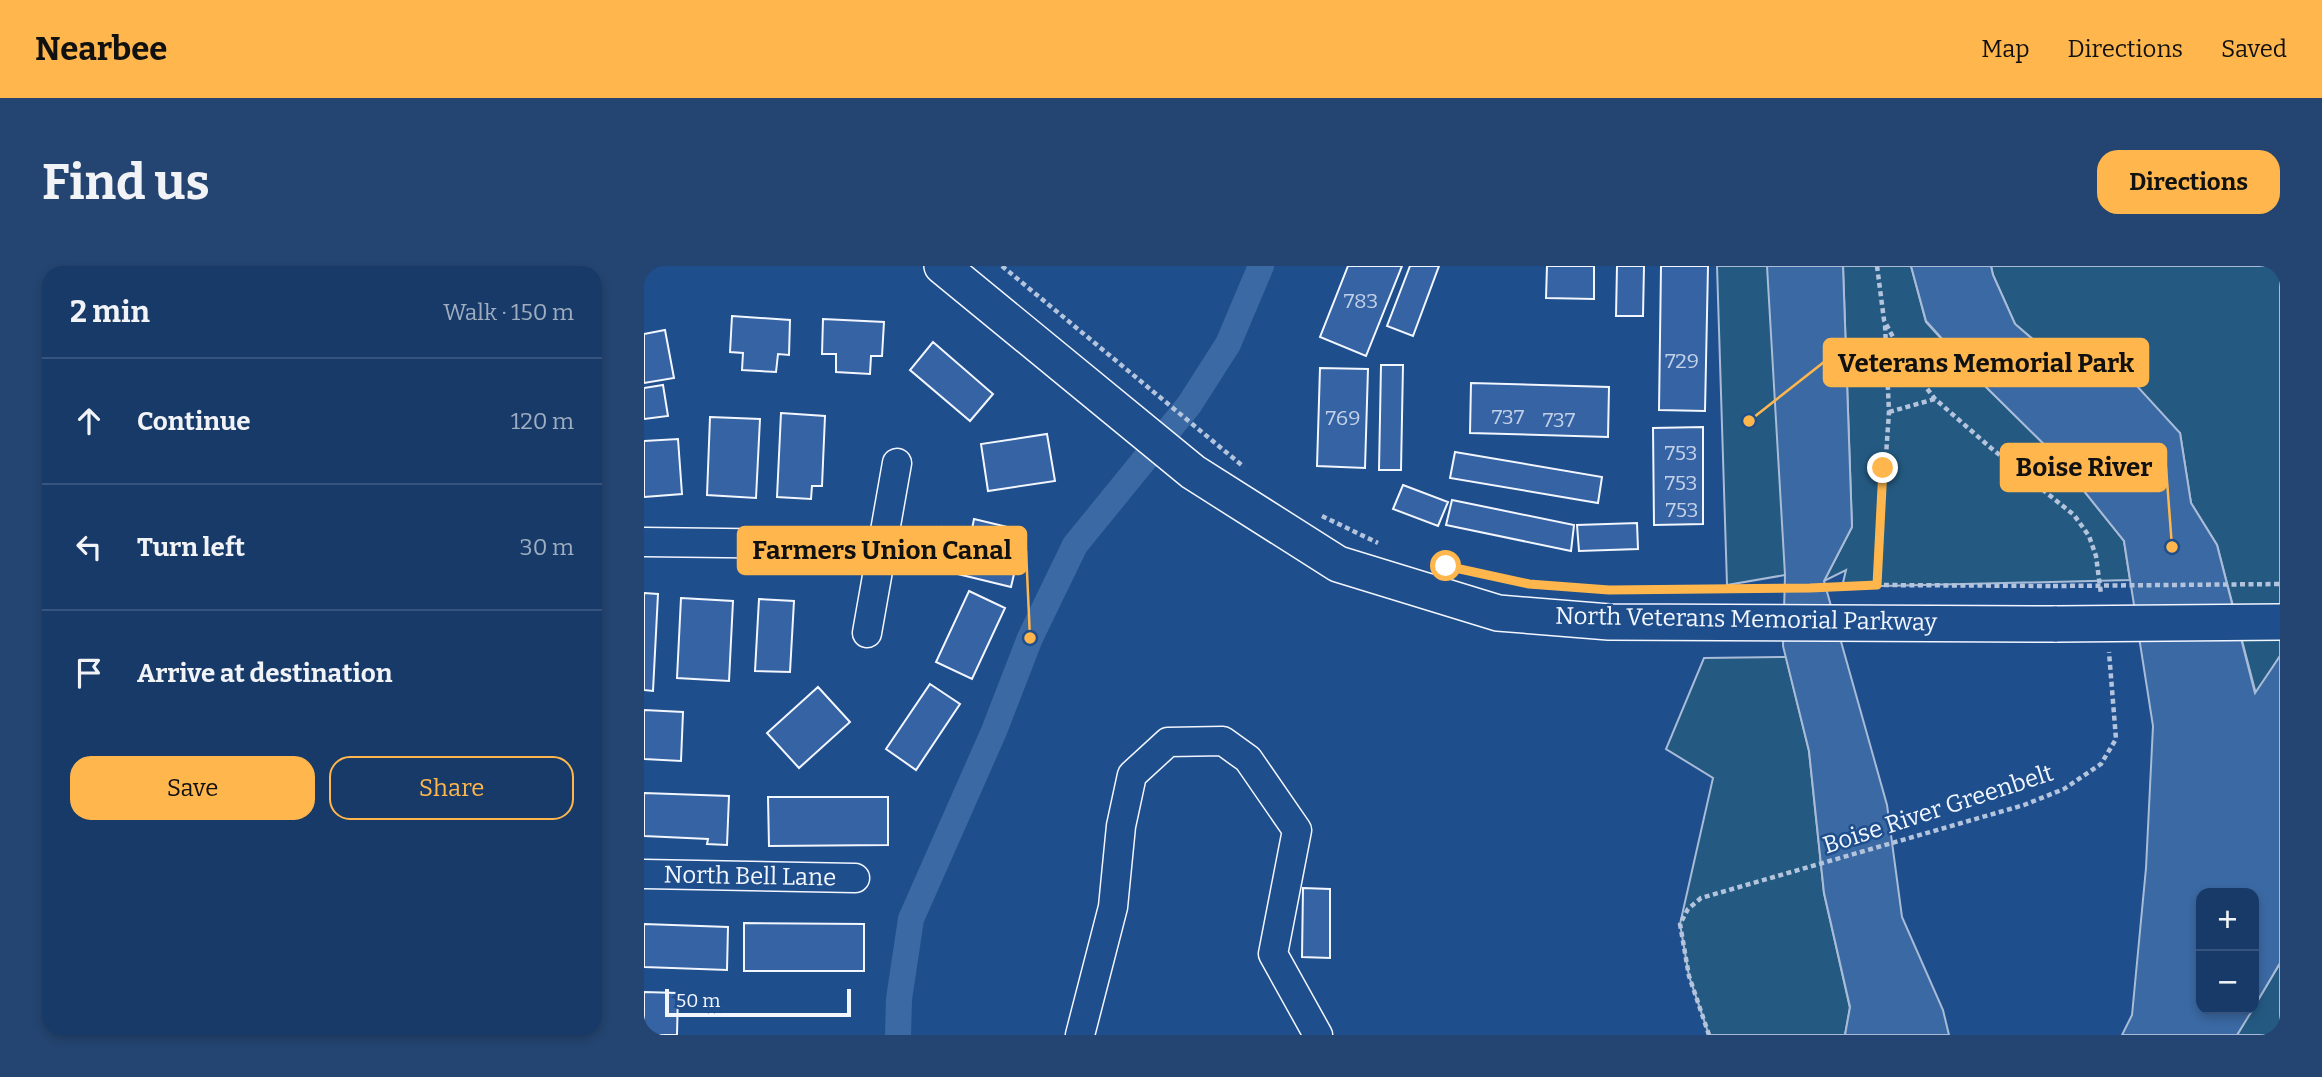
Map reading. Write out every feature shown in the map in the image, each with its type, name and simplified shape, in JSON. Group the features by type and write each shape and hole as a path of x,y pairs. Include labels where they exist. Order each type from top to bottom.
{"main road":[{"name":"North Veterans Memorial Parkway","path":"942,266 1193,472 1338,564 1498,613 1609,622 1697,605 1847,622 2280,622"}],"street":[{"path":"867,633 897,463"},
{"path":"644,542 883,545"},
{"path":"1080,1035 1112,907 1121,826 1132,775 1168,742 1223,741 1248,759 1297,830 1273,954 1318,1035"},
{"name":"North Bell Lane","path":"644,874 855,878"}],"path":[{"path":"1002,266 1252,472"},
{"path":"1877,266 1884,320 1889,412 1877,585"},
{"path":"1884,320 1904,358 1935,399 2074,515 2089,536 2096,556 2101,595"},
{"path":"1889,412 1935,399"},
{"path":"1316,513 1380,544"},
{"path":"1485,576 1529,584"},
{"path":"1622,590 1697,605 1877,585 2280,584"},
{"name":"Boise River Greenbelt","path":"1709,1035 1689,976 1680,924 1688,909 1701,898 2024,805 2064,789 2101,764 2116,739 2108,648"}],"shaded area":[{"path":"1717,266 1775,266 1807,567 1785,575 1727,585"},
{"path":"1767,266 1843,266 1852,527 1824,581 1887,805 1902,917 1943,1010 1949,1035 1845,1035 1850,1007 1824,893 1809,751 1783,646 1785,575"},
{"path":"1843,266 1911,266 1926,322 1982,383 2056,456 2124,541 2130,580 1842,587 1846,570 1824,581 1852,527"},
{"path":"1911,266 1991,266 2015,324 2081,381 2126,374 2180,433 2191,503 2217,545 2255,693 2280,656 2280,963 2259,999 2259,888 2196,888 2196,1014 2250,1014 2237,1035 2122,1035 2132,1015 2146,868 2153,726 2124,541 2056,456 1982,383 1926,321"},
{"path":"1991,266 2280,266 2280,656 2256,694 2217,545 2191,503 2180,433 2082,381 2015,324"},
{"path":"1786,657 1809,751 1824,893 1850,1008 1845,1035 1709,1035 1689,976 1680,924 1713,778 1666,749 1704,658"},
{"path":"2280,963 2280,1035 2237,1035 2250,1014 2259,1014 2259,998"}],"building":[{"path":"1348,266 1402,266 1366,356 1320,337"},
{"path":"1410,266 1439,266 1413,336 1387,326"},
{"path":"1547,266 1594,266 1594,299 1546,298"},
{"path":"1617,266 1644,266 1643,316 1616,316"},
{"path":"1661,266 1708,266 1705,411 1659,410"},
{"path":"732,316 790,320 789,355 778,354 776,372 742,370 743,353 730,352"},
{"path":"823,319 884,322 882,356 871,356 870,374 836,372 836,354 822,354"},
{"path":"665,330 674,378 644,383 644,334"},
{"path":"933,342 993,394 970,421 910,370"},
{"path":"1381,365 1403,365 1401,470 1379,470"},
{"path":"1320,368 1368,369 1365,468 1317,466"},
{"path":"1471,383 1609,387 1608,437 1470,433"},
{"path":"663,385 668,416 644,419 644,388"},
{"path":"781,413 825,416 822,486 812,486 811,499 777,497"},
{"path":"710,417 760,419 756,498 707,495"},
{"path":"1703,427 1703,524 1654,525 1653,428"},
{"path":"1047,434 1055,481 988,491 981,444"},
{"path":"678,439 682,494 644,497 644,441"},
{"path":"1455,452 1602,477 1598,503 1450,478"},
{"path":"1403,485 1448,502 1438,526 1393,509"},
{"path":"1452,500 1574,525 1571,551 1446,525"},
{"path":"974,519 1024,531 1011,587 933,568 942,527 971,534"},
{"path":"1637,523 1638,549 1579,551 1577,525"},
{"path":"969,591 1005,608 972,679 936,662"},
{"path":"644,593 658,594 653,691 644,690"},
{"path":"681,598 733,601 729,681 677,678"},
{"path":"759,599 794,601 790,672 755,671"},
{"path":"930,684 960,704 916,770 886,749"},
{"path":"818,687 850,722 799,768 767,733"},
{"path":"644,710 683,712 681,761 644,759"},
{"path":"644,793 729,796 727,845 707,844 708,839 644,836"},
{"path":"768,797 888,797 888,845 769,846"},
{"path":"1303,888 1330,889 1330,958 1302,957"},
{"path":"744,923 864,924 864,971 744,971"},
{"path":"644,924 728,927 727,970 644,967"},
{"path":"644,992 678,993 677,1035 644,1035"}],"waterway":[{"path":"898,1035 899,999 911,919 994,731 1030,638 1075,545 1189,405 1228,344 1261,266"}],"place":[{"name":"Veterans Memorial Park","path":"1749,421"},
{"name":"Boise River","path":"2172,547"},
{"name":"Farmers Union Canal","path":"1030,638"}],"route":[{"path":"1446,566 1529,584 1609,590 1877,585 1883,468"}]}
